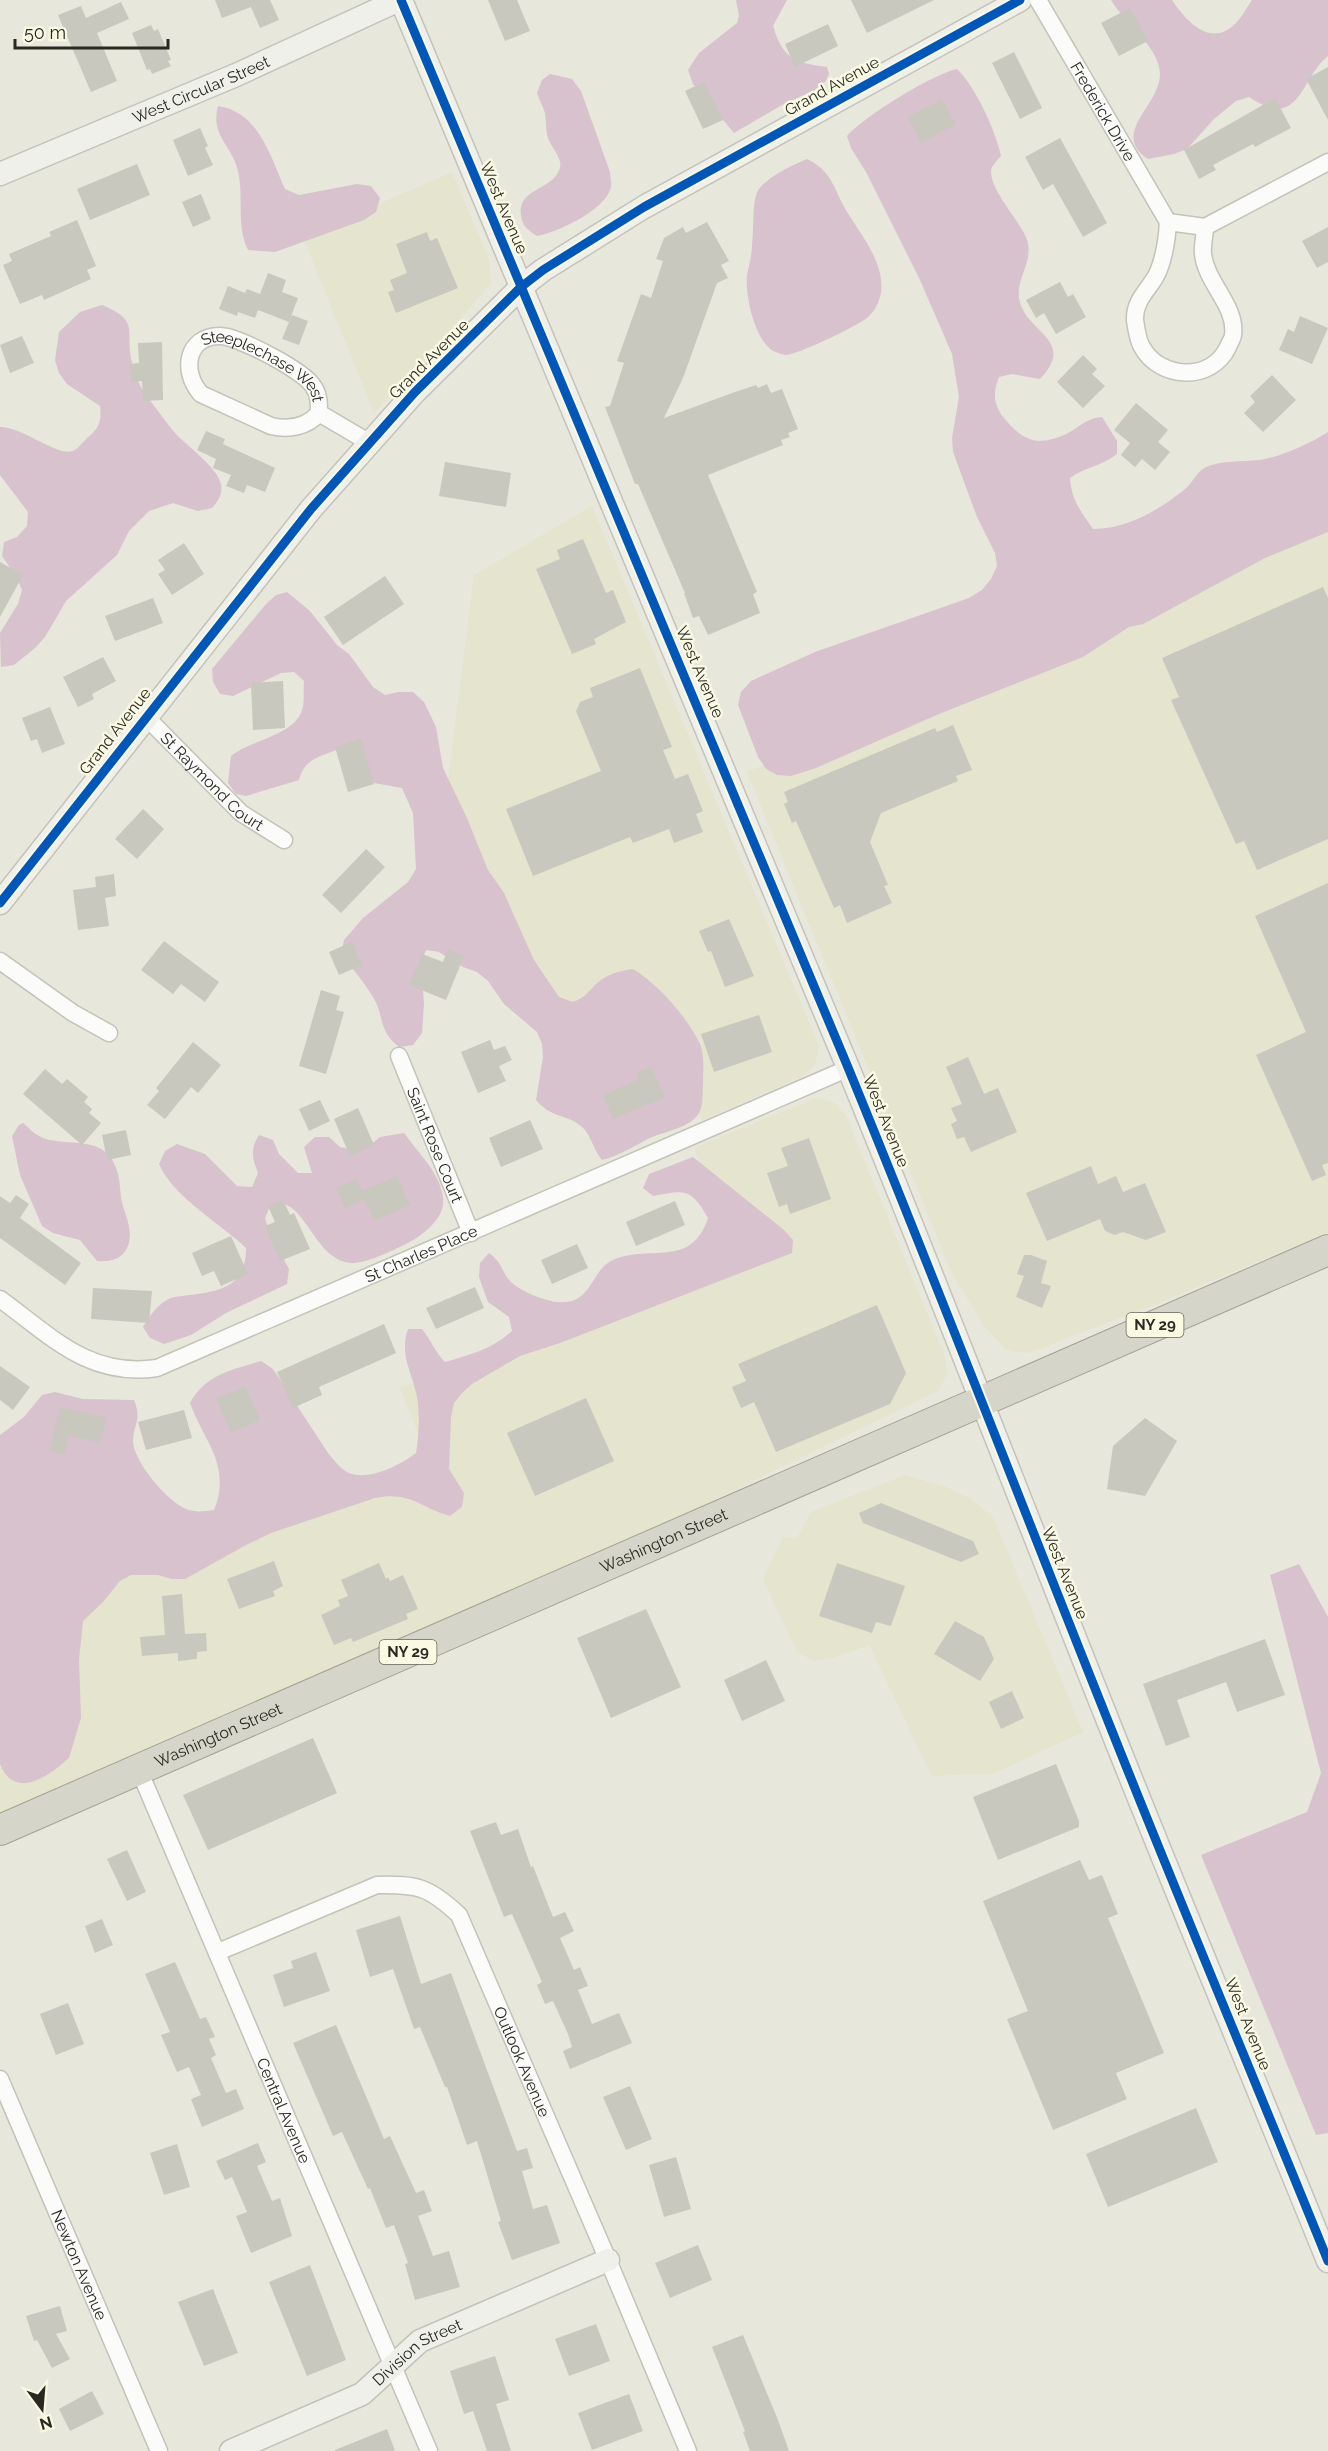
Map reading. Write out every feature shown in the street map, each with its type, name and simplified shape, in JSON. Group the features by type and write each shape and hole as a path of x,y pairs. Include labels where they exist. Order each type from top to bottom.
{"highway":[{"name":"Washington Street","path":"0,1830 1328,1250"}],"street":[{"name":"West Circular Street","path":"0,174 236,75 400,0"},
{"name":"West Avenue","path":"400,0 621,521 849,1068 983,1400 1112,1730 1328,2261"},
{"name":"Grand Avenue","path":"0,903 310,509 415,392 521,287 543,270 644,207 1020,0"},
{"name":"Frederick Drive","path":"1038,0 1168,222"},
{"path":"1205,227 1203,254 1212,282 1228,306 1233,334 1223,357 1205,371 1183,373 1161,366 1142,347 1135,319 1142,293 1157,275 1166,251 1168,222 1205,227 1328,162"},
{"name":"Steeplechase West","path":"219,336 229,337 295,368 305,376 314,386 319,399 319,413 312,421 302,425 281,428 271,426 201,394 193,385 188,372 189,360 201,342 219,336"},
{"name":"Steeplechase West","path":"319,413 370,443"},
{"name":"St Raymond Court","path":"145,716 241,813 284,840"},
{"path":"0,961 73,1013 109,1033"},
{"name":"Saint Rose Court","path":"399,1056 471,1233"},
{"name":"St Charles Place","path":"0,1299 86,1360 121,1370 147,1369 174,1362 849,1068"},
{"name":"Central Avenue","path":"139,1770 429,2451"},
{"name":"Outlook Avenue","path":"218,1952 377,1885 400,1884 421,1887 440,1897 459,1915 688,2451"},
{"name":"Newton Avenue","path":"0,2079 159,2451"},
{"name":"Division Street","path":"231,2451 362,2394 420,2341 608,2260"}],"shaded area":[{"path":"736,0 787,0 773,26 781,46 798,61 827,67 829,74 826,81 815,90 782,105 734,133 693,84 688,70 699,53 737,23 739,16"},
{"path":"1111,0 1172,0 1184,16 1200,29 1208,33 1217,33 1227,30 1236,23 1252,0 1328,0 1328,56 1318,66 1297,98 1289,105 1279,109 1266,106 1249,97 1236,101 1214,119 1187,149 1148,159 1137,149 1134,139 1135,129 1158,85 1160,73 1158,63 1147,44"},
{"path":"957,69 978,97 990,122 1001,156 992,167 991,175 998,193 1027,240 1029,248 1027,262 1019,291 1023,310 1046,337 1053,354 1050,365 1040,379 1012,374 999,377 995,397 997,407 1003,417 1023,436 1037,441 1054,439 1086,422 1102,417 1117,441 1117,454 1070,478 1075,499 1093,529 1118,526 1152,512 1184,490 1206,467 1219,463 1260,460 1278,456 1328,432 1328,532 1265,558 1143,624 1129,627 1083,657 939,714 816,768 791,776 777,775 766,769 758,757 738,705 741,692 751,681 815,652 969,598 982,590 991,579 997,566 995,553 977,517 953,452 952,438 959,397 952,354 920,280 866,172 851,148 847,136 868,118 899,97 931,79"},
{"path":"550,74 572,79 581,91 610,172 611,185 607,196 591,212 557,230 537,236 524,225 521,206 530,194 551,181 560,168 558,157 548,138 545,113 537,93 542,80"},
{"path":"218,106 232,110 253,126 268,150 285,189 299,195 357,184 371,186 380,198 376,212 364,220 275,252 248,250 242,231 238,171 219,133 216,116"},
{"path":"807,159 828,176 872,252 880,272 881,293 875,309 862,321 815,345 785,355 773,351 767,345 752,317 747,276 752,253 754,207 756,195 764,183 778,173"},
{"path":"452,172 489,260 491,281 483,293 374,413 303,237"},
{"path":"102,305 122,316 127,322 132,363 141,387 175,433 214,471 221,484 221,494 212,508 198,511 173,503 149,511 129,531 117,555 66,601 45,637 35,648 14,665 1,667 0,633 18,604 22,590 2,556 4,542 17,537 27,526 28,512 0,475 0,427 9,428 66,452 77,449 94,431 100,420 100,406 67,384 59,373 55,360 59,332 80,312"},
{"path":"592,506 819,1046 815,1065 801,1077 702,1120 665,1036 570,1076 448,779 474,575"},
{"path":"1328,520 1328,1232 1166,1300 1029,1353 1005,1348 984,1326 952,1273 747,772"},
{"path":"287,592 310,611 337,645 349,654 373,687 385,695 413,692 424,702 436,727 443,768 488,870 504,893 534,960 559,997 573,1002 583,997 604,978 633,969 662,992 680,1012 700,1044 703,1054 702,1105 693,1120 602,1160 582,1127 548,1110 536,1100 543,1057 542,1044 537,1032 504,1004 488,981 477,972 463,967 439,952 426,950 421,963 424,1004 422,1033 413,1045 399,1047 392,1041 384,1029 373,997 341,954 344,940 363,918 408,882 416,869 413,813 402,788 374,783 367,770 339,749 314,759 305,767 299,780 246,796 236,794 228,783 231,756 282,731 298,718 302,710 304,681 294,672 281,673 233,696 220,694 213,682 212,669 266,604 276,595"},
{"path":"815,1098 834,1102 846,1116 945,1357 947,1375 938,1391 690,1512 0,1813 0,1615 430,1463 400,1388 735,1245 694,1148"},
{"path":"23,1123 46,1139 98,1147 113,1161 130,1231 127,1248 121,1256 113,1260 97,1261 80,1240 53,1233 42,1226 20,1175 12,1136"},
{"path":"404,1133 430,1167 443,1194 440,1214 424,1233 384,1254 366,1261 351,1263 330,1254 292,1208 284,1204 270,1206 265,1218 269,1232 289,1269 287,1284 226,1313 191,1335 164,1344 150,1338 143,1327 158,1306 171,1298 212,1291 230,1284 237,1279 245,1261 246,1248 198,1209 175,1188 166,1176 159,1164 165,1151 177,1144 205,1154 237,1186 252,1187 258,1173 253,1154 259,1135 273,1140 279,1154 298,1173 312,1173 304,1147 315,1137 329,1137 340,1147 354,1150 368,1147 380,1137"},
{"path":"693,1157 784,1230 793,1240 792,1253 560,1343 520,1356 472,1384 454,1403 451,1417 449,1469 464,1493 462,1507 450,1516 407,1499 387,1496 375,1498 271,1533 185,1579 172,1579 158,1575 131,1575 120,1581 83,1621 79,1660 81,1718 69,1758 52,1772 33,1782 14,1781 6,1775 0,1764 0,1435 24,1417 42,1395 55,1392 83,1399 134,1400 137,1417 133,1441 139,1459 161,1490 179,1505 190,1510 214,1510 220,1480 214,1454 190,1403 196,1393 212,1379 261,1361 273,1369 328,1453 340,1467 346,1472 357,1475 384,1470 416,1453 419,1410 407,1363 405,1347 408,1329 422,1329 445,1362 489,1347 512,1331 509,1317 488,1302 479,1277 480,1263 489,1253 499,1263 509,1279 520,1289 550,1301 568,1302 584,1294 604,1266 611,1261 625,1256 680,1250 691,1244 700,1234 708,1218 697,1201 686,1193 680,1192 653,1196 643,1188 649,1174"},
{"path":"905,1475 946,1487 971,1499 993,1517 1083,1732 995,1773 932,1776 869,1645 836,1657 814,1661 797,1652 763,1579 783,1537 797,1538 811,1512"},
{"path":"1299,1564 1328,1617 1328,2133 1316,2135 1201,1855 1307,1812 1321,1773 1270,1575"}],"building":[{"path":"215,0 270,0 279,20 260,28 251,7 222,18"},
{"path":"488,0 517,0 530,31 505,41"},
{"path":"851,0 934,0 867,33"},
{"path":"121,2 129,19 97,33 117,81 91,92 58,15 81,6 86,18"},
{"path":"1130,8 1148,41 1119,56 1101,23"},
{"path":"828,24 838,46 795,67 785,44"},
{"path":"151,25 154,31 158,29 171,60 168,61 171,66 152,74 150,69 147,70 132,33"},
{"path":"1014,52 1042,108 1020,119 992,63"},
{"path":"1328,67 1328,120 1306,79"},
{"path":"704,82 723,120 703,129 685,91"},
{"path":"1275,98 1291,128 1255,147 1253,144 1213,165 1216,170 1199,179 1184,150"},
{"path":"942,99 956,124 921,143 908,117"},
{"path":"200,128 208,146 205,148 213,165 188,176 173,140"},
{"path":"1060,138 1107,223 1083,237 1053,184 1043,190 1025,157"},
{"path":"137,164 150,195 90,220 77,189"},
{"path":"201,194 211,219 193,227 182,202"},
{"path":"77,220 96,266 87,270 91,279 44,300 42,295 20,304 3,265 12,261 9,254 51,236 49,232"},
{"path":"707,222 729,261 721,265 728,278 717,283 683,378 664,418 756,385 758,388 767,384 771,393 782,389 798,429 788,433 790,437 781,440 783,445 708,475 757,592 753,594 760,613 708,635 699,616 693,618 685,593 638,484 635,484 605,407 610,406 624,363 617,361 641,294 651,298 663,261 656,259 664,238 683,227 686,233"},
{"path":"1328,227 1328,262 1317,268 1302,241"},
{"path":"427,232 430,241 437,238 458,288 396,313 388,292 394,290 390,280 407,273 396,244"},
{"path":"268,273 286,280 282,292 298,298 289,322 258,310 255,318 238,312 237,316 219,309 228,286 245,293 247,289 260,294"},
{"path":"1060,282 1068,297 1073,294 1086,317 1056,334 1044,313 1036,318 1026,300"},
{"path":"292,315 308,321 299,345 282,339"},
{"path":"1300,316 1328,328 1312,364 1279,350 1288,329 1294,332"},
{"path":"22,336 34,363 10,373 0,345"},
{"path":"162,342 163,400 143,401 142,381 131,382 130,364 139,363 138,343"},
{"path":"1083,355 1097,369 1092,374 1105,386 1083,408 1057,382"},
{"path":"1272,375 1296,400 1263,432 1244,413 1255,402 1250,396"},
{"path":"1136,403 1168,430 1158,442 1170,452 1155,470 1142,459 1135,467 1121,455 1130,443 1114,430"},
{"path":"206,431 225,439 223,444 275,468 265,492 247,485 244,493 226,486 231,475 213,468 216,459 197,450"},
{"path":"445,462 511,473 506,507 439,496"},
{"path":"583,539 606,593 613,590 626,622 594,639 596,644 572,654 536,569 560,559 557,550"},
{"path":"184,543 204,574 172,595 158,574 165,570 158,560"},
{"path":"0,562 23,575 0,617"},
{"path":"385,576 404,604 343,645 324,617"},
{"path":"1323,587 1328,598 1328,839 1257,870 1244,841 1236,844 1171,700 1179,697 1162,658"},
{"path":"153,598 163,623 115,641 105,616"},
{"path":"103,657 116,681 92,694 94,699 78,707 63,677"},
{"path":"640,668 672,747 663,750 675,779 688,774 703,811 696,814 703,832 674,843 669,829 633,843 630,837 533,876 506,809 601,771 576,711 580,702 593,697 590,688"},
{"path":"283,681 285,728 253,730 251,683"},
{"path":"50,707 65,744 42,753 37,739 31,741 22,718"},
{"path":"953,725 972,770 956,776 958,781 881,813 870,842 888,885 884,886 892,903 847,923 840,905 834,908 796,821 792,823 784,804 788,802 784,792 935,728 937,732"},
{"path":"361,739 374,784 348,792 335,747"},
{"path":"143,809 164,829 137,859 115,839"},
{"path":"366,849 385,867 341,913 322,895"},
{"path":"114,874 116,896 105,898 109,926 78,930 73,890 96,887 95,877"},
{"path":"1328,883 1328,1163 1322,1165 1326,1175 1312,1181 1256,1055 1306,1032 1255,916"},
{"path":"729,919 754,976 725,987 711,951 708,952 699,931"},
{"path":"164,941 219,982 205,1002 181,984 173,994 141,970"},
{"path":"352,942 362,965 339,975 329,952"},
{"path":"448,949 464,956 446,1000 409,985 422,954 443,962"},
{"path":"321,990 340,996 336,1010 344,1012 326,1074 299,1066"},
{"path":"759,1015 772,1052 714,1072 701,1034"},
{"path":"490,1040 494,1050 505,1046 512,1060 499,1066 506,1081 478,1093 461,1052"},
{"path":"193,1042 221,1065 198,1093 191,1087 165,1119 147,1105 159,1091 156,1088"},
{"path":"968,1057 984,1094 998,1088 1017,1132 971,1152 964,1137 957,1139 951,1124 957,1121 951,1108 962,1104 946,1067"},
{"path":"651,1067 665,1097 613,1119 603,1095 639,1079 636,1073"},
{"path":"45,1069 62,1084 67,1079 88,1097 84,1102 92,1109 89,1113 101,1123 82,1145 23,1094"},
{"path":"320,1100 330,1121 309,1131 299,1109"},
{"path":"358,1108 374,1145 350,1156 334,1119"},
{"path":"530,1120 543,1149 501,1167 489,1138"},
{"path":"126,1130 131,1155 107,1160 102,1135"},
{"path":"809,1138 831,1199 790,1214 787,1204 779,1207 767,1173 788,1166 781,1148"},
{"path":"1091,1166 1098,1184 1116,1176 1123,1192 1145,1183 1166,1232 1146,1240 1123,1232 1115,1235 1105,1231 1100,1219 1047,1241 1026,1193"},
{"path":"397,1176 410,1205 374,1221 364,1199 345,1208 336,1188 357,1179 362,1191"},
{"path":"16,1195 29,1204 20,1218 81,1263 65,1285 0,1238 0,1196 10,1203"},
{"path":"283,1200 290,1215 294,1213 310,1249 280,1261 265,1226 275,1222 268,1206"},
{"path":"675,1201 685,1225 636,1246 626,1222"},
{"path":"231,1236 248,1274 221,1286 214,1271 202,1276 192,1253"},
{"path":"577,1244 588,1268 552,1284 541,1260"},
{"path":"1024,1255 1047,1261 1041,1283 1051,1286 1042,1308 1016,1297 1024,1276 1017,1274"},
{"path":"475,1287 484,1308 436,1329 426,1308"},
{"path":"93,1288 152,1291 149,1323 91,1319"},
{"path":"877,1305 906,1373 890,1404 776,1452 754,1402 741,1408 732,1387 746,1381 738,1364"},
{"path":"384,1324 396,1353 319,1387 322,1395 293,1408 277,1372"},
{"path":"0,1366 30,1387 13,1410 0,1400"},
{"path":"245,1386 260,1420 231,1432 216,1399"},
{"path":"586,1398 614,1461 535,1496 507,1433"},
{"path":"60,1407 106,1418 100,1443 69,1435 65,1454 50,1451"},
{"path":"184,1410 192,1438 146,1450 138,1422"},
{"path":"1145,1418 1177,1441 1145,1496 1107,1489 1113,1446"},
{"path":"881,1503 973,1541 979,1554 961,1562 863,1523 859,1513"},
{"path":"274,1561 283,1586 273,1591 275,1596 239,1609 227,1579"},
{"path":"379,1563 386,1579 388,1577 390,1581 403,1575 418,1609 406,1614 408,1619 353,1642 351,1638 334,1645 321,1615 340,1606 338,1600 348,1596 341,1580"},
{"path":"837,1563 905,1586 891,1626 876,1622 872,1633 819,1616"},
{"path":"182,1594 185,1634 206,1633 207,1651 197,1652 197,1659 178,1661 178,1653 142,1656 140,1637 165,1635 162,1596"},
{"path":"646,1609 681,1687 611,1718 577,1638"},
{"path":"955,1621 984,1637 994,1659 980,1681 934,1654"},
{"path":"1265,1639 1285,1695 1237,1712 1226,1682 1177,1700 1190,1737 1166,1746 1143,1684"},
{"path":"766,1660 785,1701 742,1721 724,1680"},
{"path":"1012,1691 1024,1718 1001,1729 989,1702"},
{"path":"313,1738 337,1793 208,1850 183,1795"},
{"path":"1056,1764 1079,1821 1079,1827 998,1860 973,1797"},
{"path":"496,1822 501,1835 518,1829 531,1867 533,1866 553,1917 565,1912 574,1931 560,1938 574,1970 580,1967 588,1986 578,1990 592,2024 619,2013 632,2043 570,2069 563,2051 572,2047 568,2034 553,2001 545,2004 537,1985 542,1982 512,1914 504,1917 470,1831"},
{"path":"127,1850 146,1892 127,1901 107,1859"},
{"path":"1080,1860 1089,1880 1102,1875 1118,1914 1108,1918 1164,2053 1116,2073 1127,2099 1053,2130 1007,2019 1028,2011 983,1901"},
{"path":"400,1916 421,1984 451,1973 517,2151 527,2148 533,2168 522,2171 533,2209 547,2205 560,2243 512,2260 498,2222 501,2221 477,2141 467,2145 447,2087 445,2087 420,2027 414,2029 393,1969 370,1977 356,1930"},
{"path":"102,1919 113,1945 95,1953 85,1926"},
{"path":"316,1952 330,1991 284,2007 273,1975 293,1968 291,1961"},
{"path":"175,1962 200,2019 206,2017 215,2037 209,2039 216,2055 211,2058 226,2093 236,2089 244,2109 202,2127 191,2099 201,2095 189,2067 177,2072 161,2035 170,2032 145,1974"},
{"path":"68,2003 84,2044 56,2055 40,2014"},
{"path":"336,2025 384,2139 390,2136 416,2193 424,2190 432,2211 418,2216 433,2256 449,2251 460,2287 415,2300 405,2264 408,2263 394,2225 386,2228 370,2188 368,2189 342,2132 333,2136 293,2043"},
{"path":"630,2086 652,2139 626,2150 603,2097"},
{"path":"1196,2108 1218,2162 1108,2207 1086,2154"},
{"path":"258,2143 266,2162 257,2166 272,2201 280,2198 292,2236 251,2253 236,2216 247,2212 232,2177 225,2180 216,2161"},
{"path":"177,2144 190,2187 164,2195 150,2153"},
{"path":"676,2157 691,2209 664,2217 649,2165"},
{"path":"698,2245 712,2280 670,2298 655,2263"},
{"path":"310,2265 346,2360 307,2376 269,2282"},
{"path":"213,2289 238,2353 204,2366 178,2302"},
{"path":"60,2306 67,2331 56,2334 70,2359 52,2368 37,2340 34,2341 26,2316"},
{"path":"596,2324 610,2361 569,2376 555,2339"},
{"path":"743,2335 789,2451 750,2451 743,2432 745,2431 712,2347"},
{"path":"495,2356 509,2400 496,2404 511,2451 487,2451 473,2411 464,2414 450,2371"},
{"path":"92,2391 104,2414 70,2431 59,2409"},
{"path":"629,2394 643,2431 592,2450 578,2413"},
{"path":"387,2429 395,2451 335,2451 335,2450"}],"cycle path":[{"path":"401,0 847,1065 1137,1793 1328,2261"},
{"path":"0,903 311,509 415,392 521,287 543,270 644,207 1020,0"}]}
